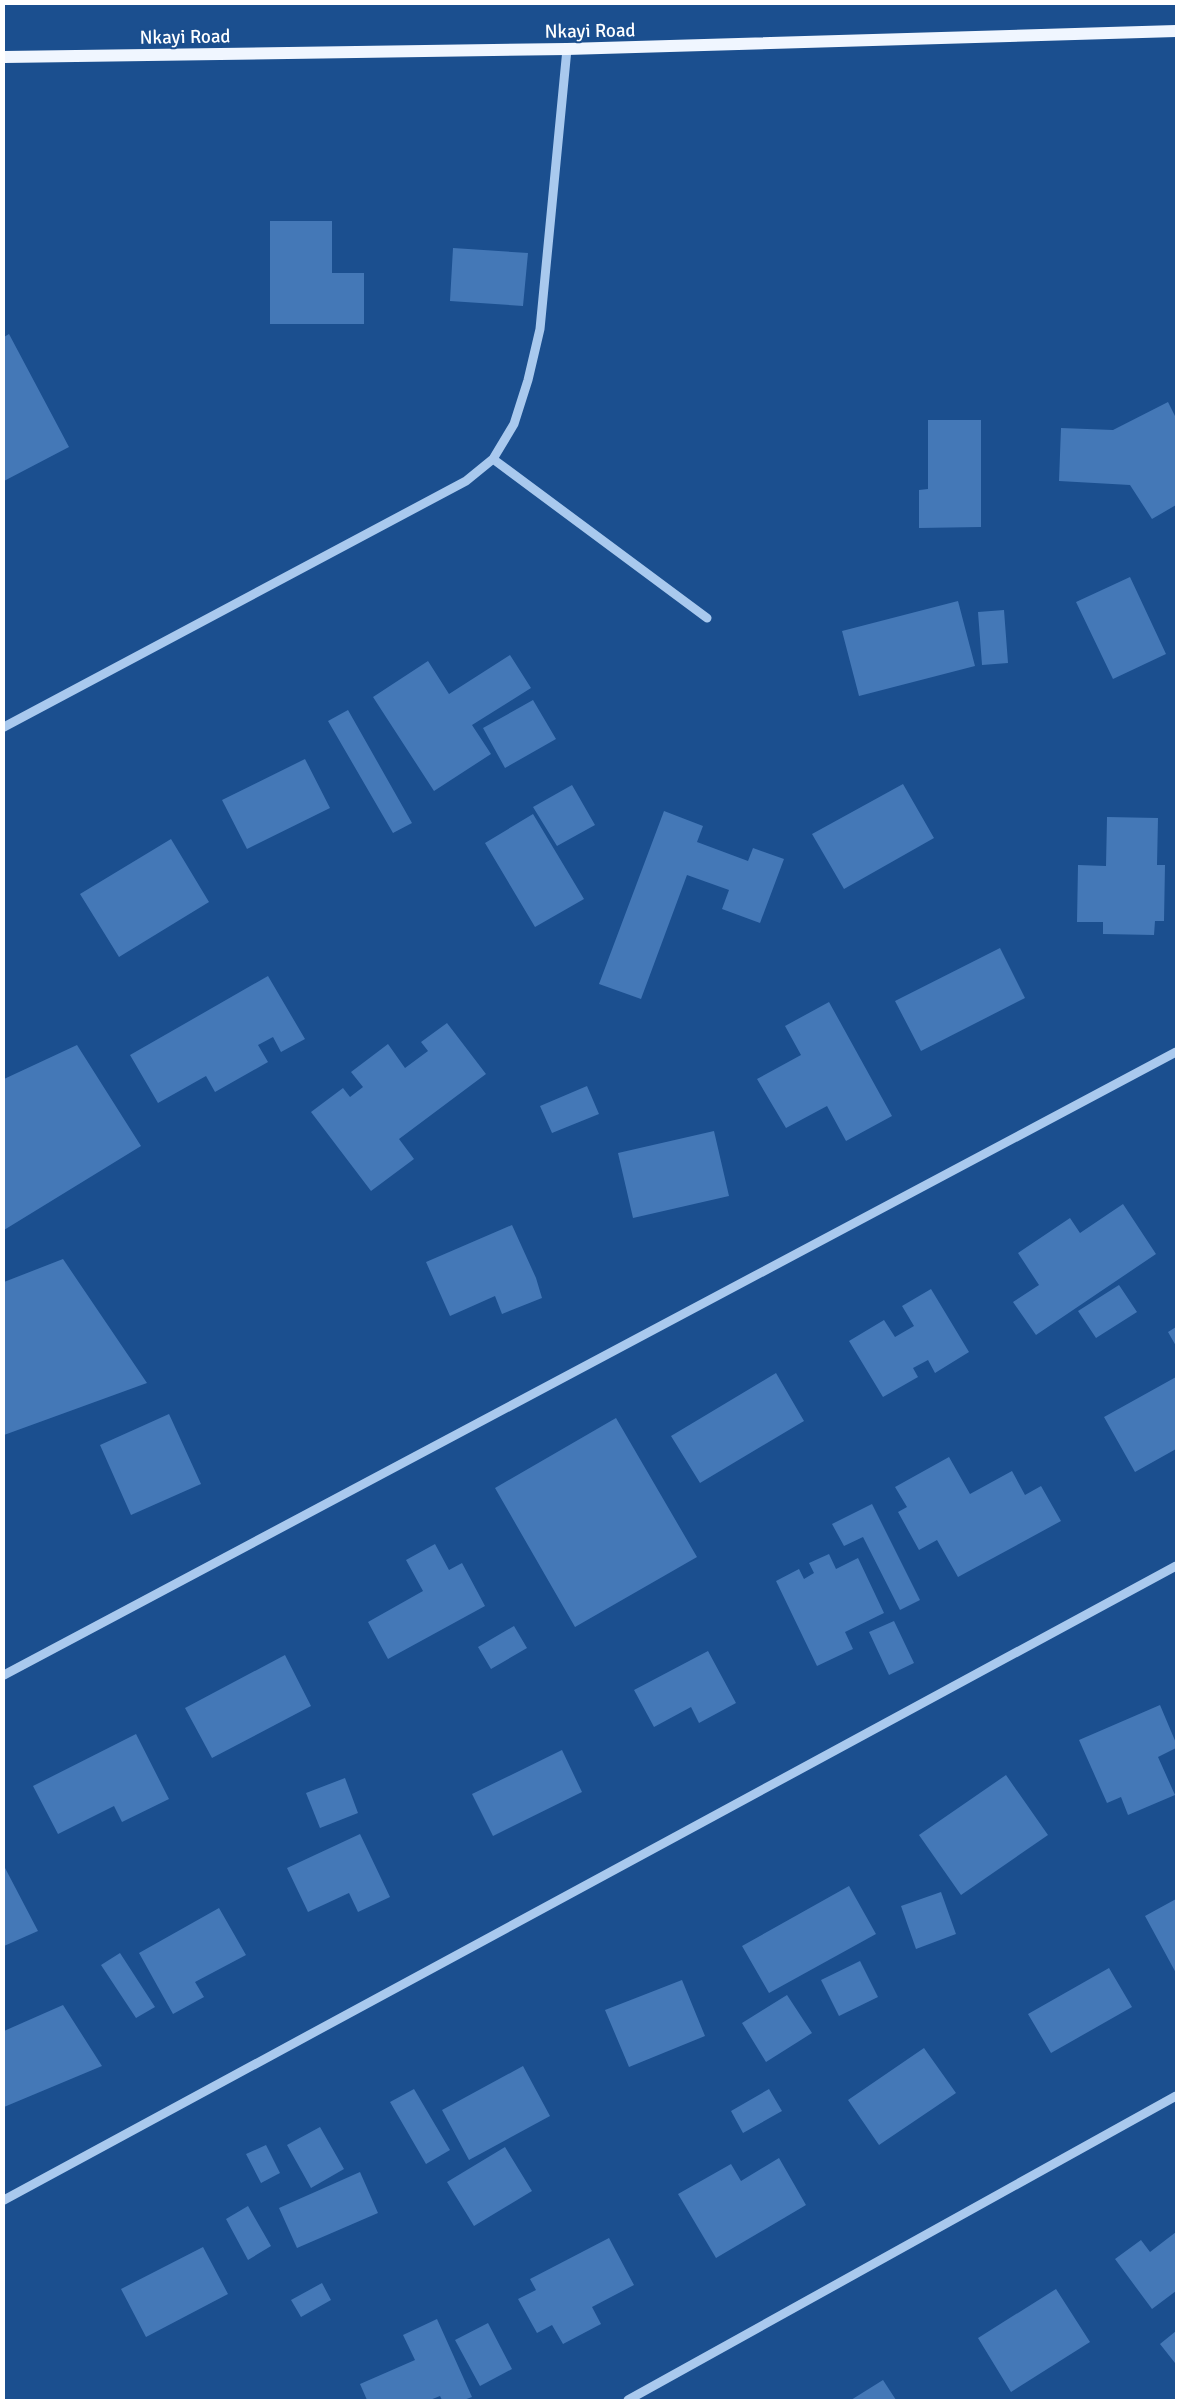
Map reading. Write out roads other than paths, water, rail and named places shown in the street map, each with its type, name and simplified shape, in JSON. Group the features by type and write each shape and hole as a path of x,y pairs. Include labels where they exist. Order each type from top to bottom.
{"main road":[{"name":"Nkayi Road","path":"4,57 567,50 1176,32"}],"street":[{"path":"4,727 466,481 493,459 514,424 528,380 540,329 567,50"},
{"path":"493,459 707,618"},
{"path":"4,1675 1176,1052"},
{"path":"4,2200 1176,1566"},
{"path":"628,2400 1176,2096"}]}
